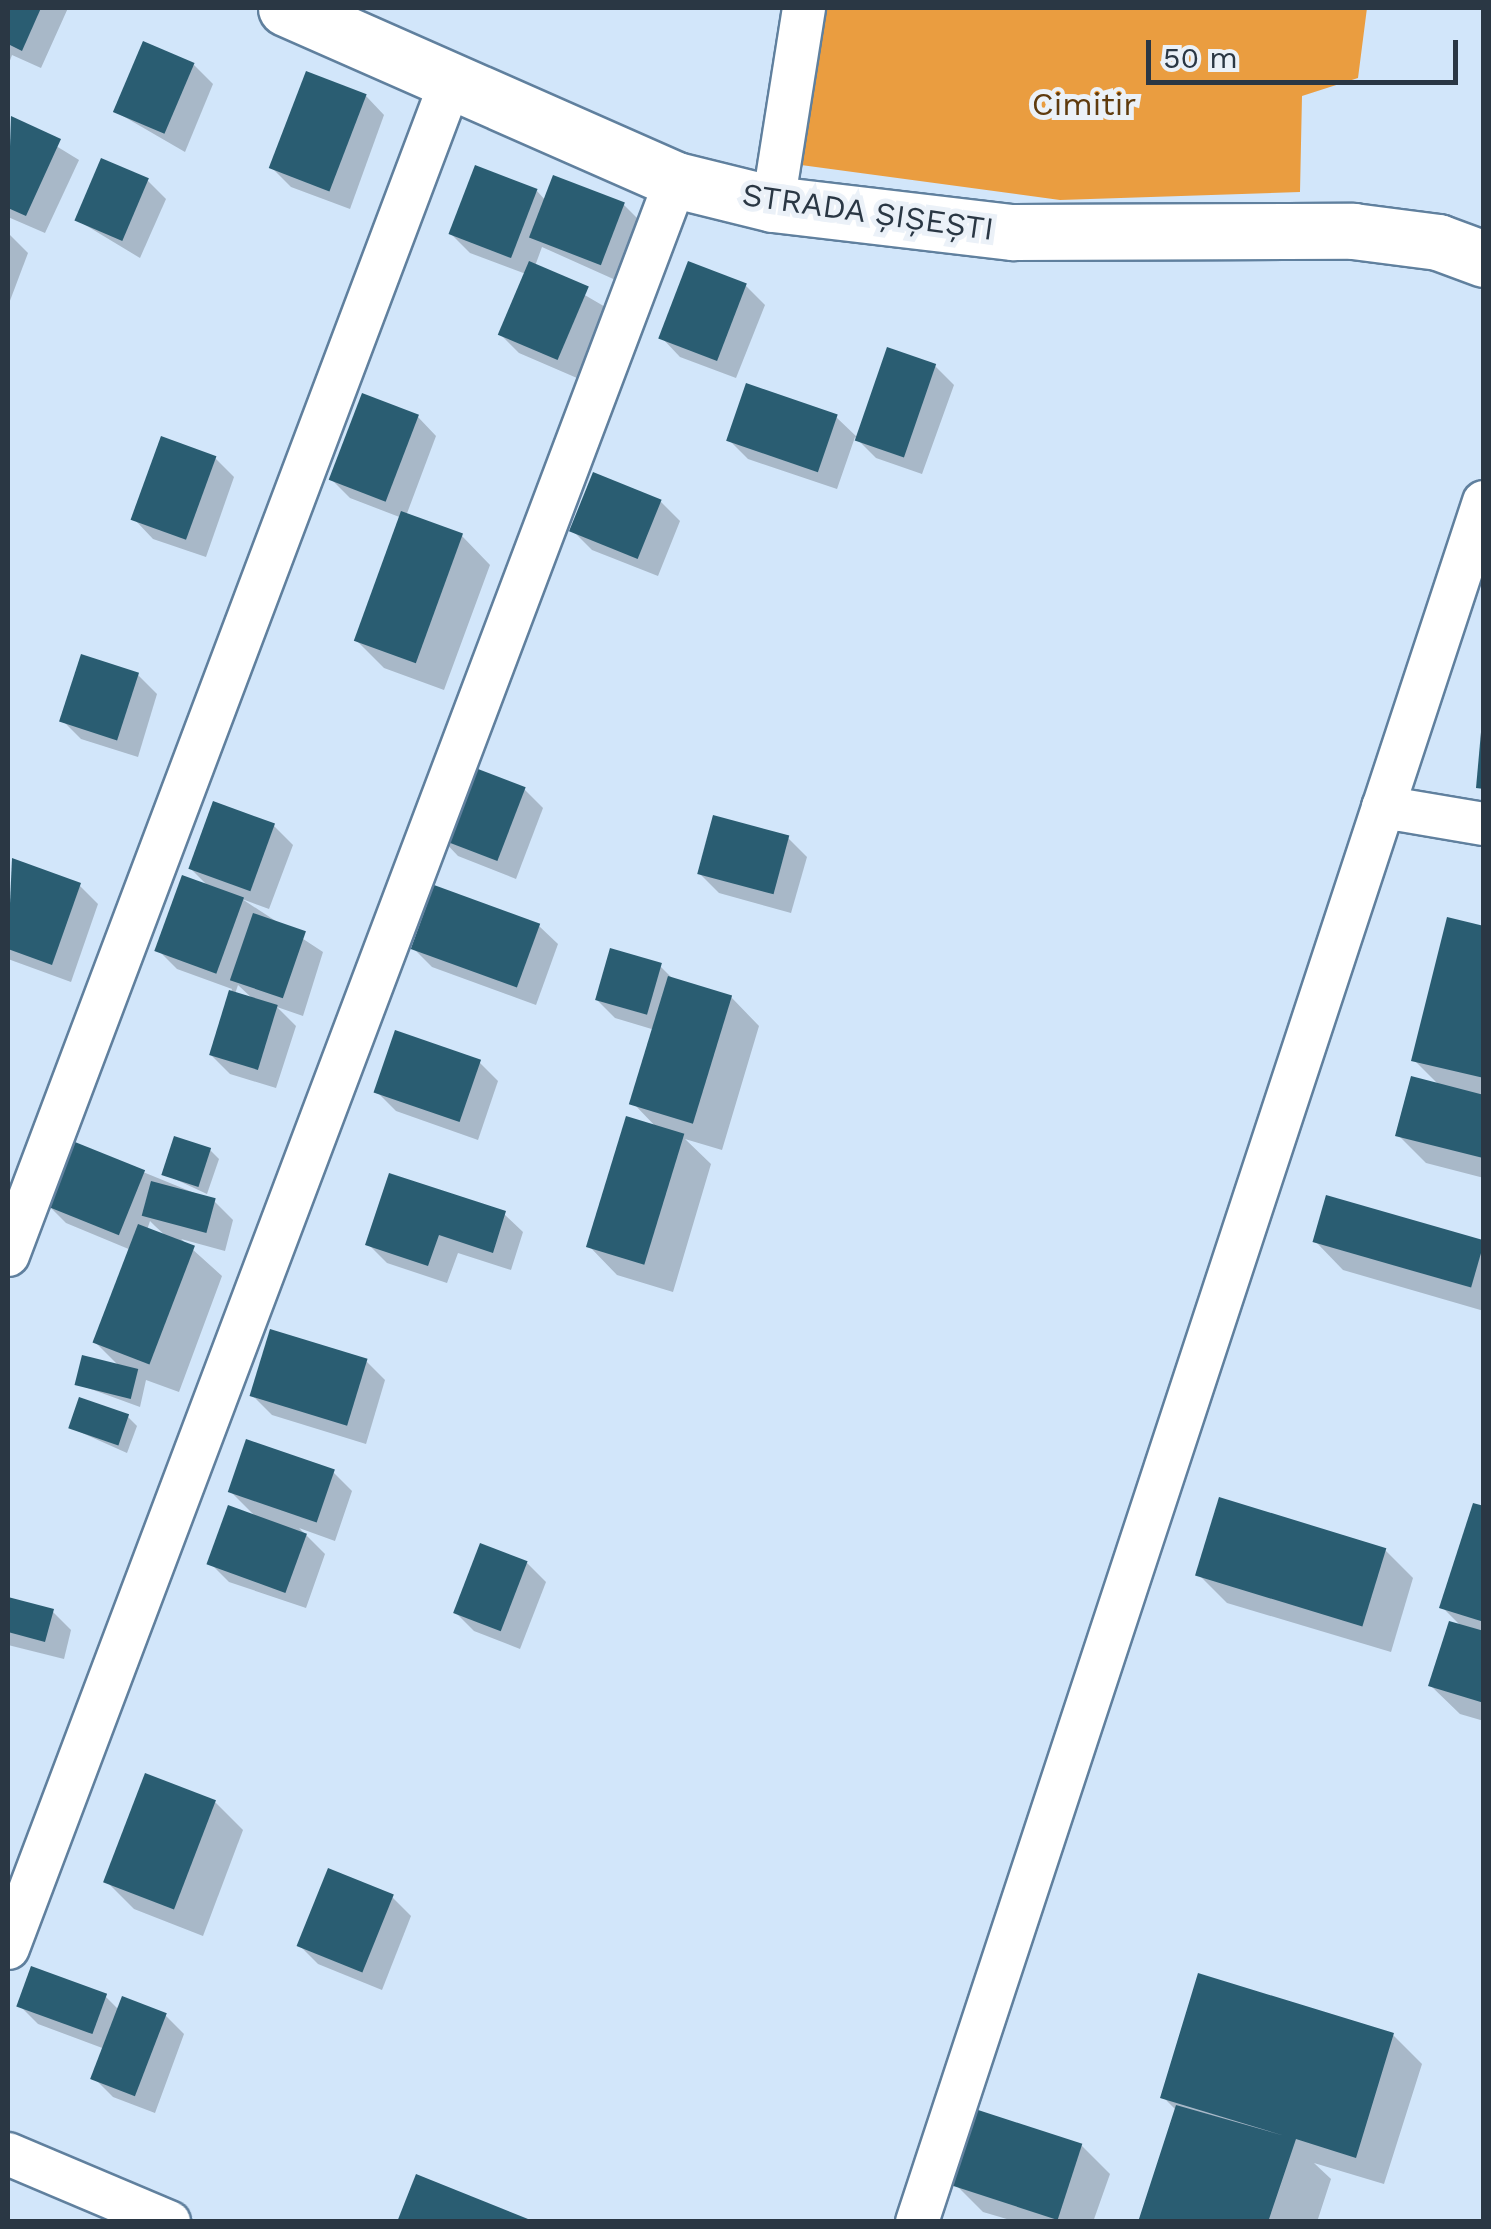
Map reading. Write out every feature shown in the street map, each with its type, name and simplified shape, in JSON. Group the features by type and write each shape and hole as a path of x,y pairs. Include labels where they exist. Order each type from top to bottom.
{"street":[{"name":"STRADA ȘIȘEȘTI","path":"286,8 449,87 676,180 774,204 1013,232 1353,231 1484,259"},
{"path":"774,204 804,8"},
{"path":"8,1255 449,87"},
{"path":"8,1948 676,180"},
{"path":"918,2222 1484,502"},
{"path":"1383,807 1484,824"},
{"path":"8,2154 169,2222"}],"green space":[{"name":"Cimitir","path":"821,8 1367,8 1358,78 1302,96 1300,192 1060,200 801,165"}],"building":[{"path":"8,8 41,8 22,51 8,44"},
{"path":"143,41 195,63 164,134 113,112"},
{"path":"306,71 367,94 329,191 269,168"},
{"path":"11,116 61,139 26,216 8,208"},
{"path":"101,158 149,178 122,241 74,221"},
{"path":"475,165 538,189 511,258 448,234"},
{"path":"553,175 625,203 601,265 529,238"},
{"path":"529,261 589,286 558,360 498,335"},
{"path":"688,261 747,284 717,361 658,338"},
{"path":"887,347 936,364 904,458 855,441"},
{"path":"746,383 838,415 818,472 726,441"},
{"path":"362,393 419,415 386,502 329,480"},
{"path":"161,436 216,456 186,540 131,520"},
{"path":"593,472 662,500 638,559 569,531"},
{"path":"401,511 463,534 416,663 354,641"},
{"path":"81,654 139,673 117,740 59,722"},
{"path":"1484,732 1484,789 1476,788"},
{"path":"465,764 526,787 497,861 437,838"},
{"path":"213,801 275,824 250,891 188,869"},
{"path":"713,815 789,835 774,894 697,874"},
{"path":"12,858 81,883 52,965 8,949"},
{"path":"182,875 244,898 216,974 154,951"},
{"path":"434,885 540,924 517,988 411,949"},
{"path":"253,913 306,931 283,998 230,980"},
{"path":"1447,917 1484,926 1484,1078 1411,1061"},
{"path":"610,948 662,963 647,1015 595,1000"},
{"path":"668,976 732,996 693,1124 629,1104"},
{"path":"229,990 278,1005 258,1070 209,1055"},
{"path":"395,1030 481,1060 460,1122 374,1092"},
{"path":"1411,1076 1484,1095 1483,1158 1395,1136"},
{"path":"626,1116 684,1134 644,1265 586,1247"},
{"path":"174,1136 211,1148 198,1187 161,1175"},
{"path":"70,1140 145,1170 119,1235 44,1205"},
{"path":"389,1173 506,1211 493,1253 439,1235 428,1266 365,1245"},
{"path":"151,1181 216,1198 206,1233 142,1216"},
{"path":"1326,1195 1484,1240 1471,1288 1312,1242"},
{"path":"138,1224 195,1246 149,1364 92,1343"},
{"path":"270,1329 368,1359 347,1426 250,1396"},
{"path":"82,1355 138,1369 131,1399 75,1385"},
{"path":"79,1397 129,1414 118,1445 68,1428"},
{"path":"246,1439 335,1470 317,1523 228,1492"},
{"path":"1219,1497 1386,1548 1362,1627 1195,1575"},
{"path":"1473,1503 1484,1506 1484,1622 1439,1608"},
{"path":"228,1505 307,1534 285,1593 206,1564"},
{"path":"480,1543 528,1561 501,1631 453,1613"},
{"path":"8,1597 54,1609 45,1642 8,1632"},
{"path":"1449,1621 1484,1631 1484,1703 1428,1686"},
{"path":"145,1773 216,1800 174,1909 103,1882"},
{"path":"328,1868 394,1895 362,1972 297,1946"},
{"path":"31,1966 107,1994 92,2034 16,2006"},
{"path":"1198,1973 1394,2033 1356,2158 1296,2139 1268,2222 1138,2222 1176,2105 1285,2136 1160,2098"},
{"path":"122,1996 167,2013 135,2096 90,2079"},
{"path":"972,2108 1082,2144 1058,2220 947,2184"},
{"path":"416,2174 533,2221 533,2222 397,2222"}]}
